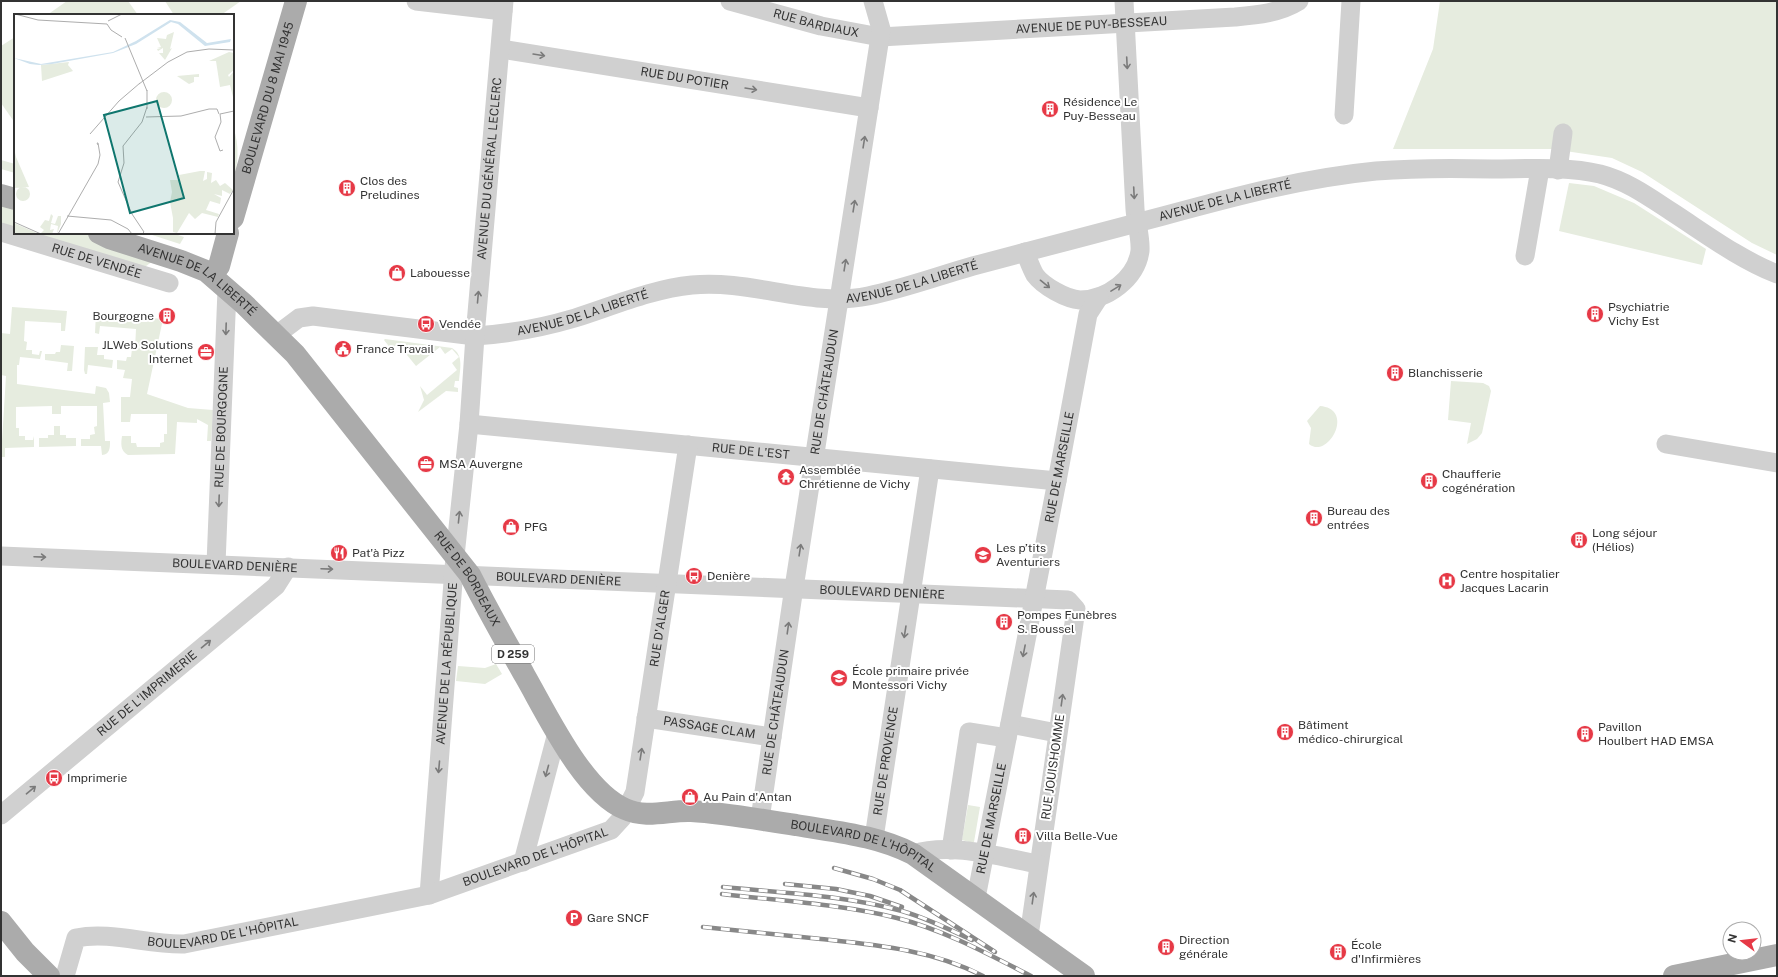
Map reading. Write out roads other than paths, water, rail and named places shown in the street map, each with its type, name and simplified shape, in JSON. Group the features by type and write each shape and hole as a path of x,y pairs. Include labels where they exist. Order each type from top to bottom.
{"main road":[{"name":"BOULEVARD DU 8 MAI 1945","path":"234,215 296,1"},
{"path":"1,195 14,199"},
{"name":"AVENUE DE LA LIBERTÉ","path":"101,234 109,238 181,261 212,269"},
{"name":"AVENUE DE LA LIBERTÉ","path":"137,234 206,258 212,269 280,332"},
{"path":"227,290 212,269 228,234"},
{"name":"AVENUE DE LA LIBERTÉ","path":"227,290 280,332"},
{"name":"RUE DE BORDEAUX","path":"280,332 295,354 460,568 483,602 557,733 575,761 603,795 627,810"},
{"name":"BOULEVARD DE L'HÔPITAL","path":"627,810 644,814 690,811 760,819 874,838 897,846 913,854 1084,976"},
{"path":"1,922 24,952 49,976"},
{"path":"1674,976 1777,955"}],"street":[{"path":"416,1 504,6"},
{"name":"RUE BARDIAUX","path":"730,1 821,26 880,37"},
{"path":"874,1 881,29 880,37"},
{"path":"1124,1 1136,222"},
{"name":"AVENUE DE PUY-BESSEAU","path":"880,37 1125,24 1265,14 1290,6 1299,1"},
{"path":"1344,115 1351,1"},
{"name":"AVENUE DU GÉNÉRAL LECLERC","path":"474,336 504,6"},
{"name":"RUE DE CHÂTEAUDUN","path":"760,819 794,589 880,37"},
{"name":"RUE DU POTIER","path":"501,49 869,108"},
{"path":"1525,256 1549,169 1562,133"},
{"name":"AVENUE DE LA LIBERTÉ","path":"280,332 300,318 313,316 474,336 528,330 663,290 694,285 725,284 813,297 863,297 1136,222 1275,187 1361,173 1429,168 1549,169 1600,174 1621,181 1643,193 1730,250 1752,263 1777,274"},
{"name":"RUE DE MARSEILLE","path":"976,898 1057,481 1084,307 1120,286 1135,267 1140,252 1139,234 1136,222"},
{"name":"RUE DE VENDÉE","path":"1,232 169,283"},
{"path":"1026,252 1035,275 1045,285 1084,307"},
{"name":"RUE DE BOURGOGNE","path":"216,564 227,290"},
{"name":"AVENUE DE LA RÉPUBLIQUE","path":"429,895 460,568 474,336"},
{"name":"RUE DE L'EST","path":"469,424 1057,481"},
{"path":"1666,444 1777,463"},
{"name":"RUE D'ALGER","path":"627,810 635,792 688,445"},
{"name":"RUE DE PROVENCE","path":"874,838 930,469"},
{"name":"BOULEVARD DENIÈRE","path":"1,556 288,567 460,568 667,583 1068,600"},
{"name":"RUE DE L'IMPRIMERIE","path":"1,815 276,586 288,567"},
{"name":"RUE JOUISHOMME","path":"1029,936 1038,864 1076,609 1068,600"},
{"name":"PASSAGE CLAM","path":"646,718 772,737"},
{"path":"951,850 969,732 1009,731 1057,733"},
{"path":"523,862 557,733"},
{"name":"BOULEVARD DE L'HÔPITAL","path":"65,976 76,938 93,935 157,944 184,944 429,895 611,830 627,810"},
{"path":"913,854 927,850 951,850 984,854 1038,864"}],"railway":[{"path":"834,868 873,879 900,890 995,952"},
{"path":"785,884 836,889 870,896 902,907"},
{"path":"723,887 813,895 858,901 902,911 920,917 972,940"},
{"path":"722,894 854,909 897,918 949,936 1031,976"},
{"path":"703,927 884,946 925,954 964,967 983,976"}],"place":[{"name":"Résidence Le Puy-Besseau","path":"1050,109"},
{"name":"Clos des Preludines","path":"347,188"},
{"name":"Labouesse","path":"397,273"},
{"name":"Psychiatrie Vichy Est","path":"1595,314"},
{"name":"Bourgogne","path":"167,316"},
{"name":"Vendée","path":"426,324"},
{"name":"France Travail","path":"343,349"},
{"name":"JLWeb Solutions Internet","path":"206,352"},
{"name":"Blanchisserie","path":"1395,373"},
{"name":"MSA Auvergne","path":"426,464"},
{"name":"Assemblée Chrétienne de Vichy","path":"786,477"},
{"name":"Chaufferie cogénération","path":"1429,481"},
{"name":"Bureau des entrées","path":"1314,518"},
{"name":"PFG","path":"511,527"},
{"name":"Long séjour (Hélios)","path":"1579,540"},
{"name":"Pat'à Pizz","path":"339,553"},
{"name":"Les p’tits Aventuriers","path":"983,555"},
{"name":"Denière","path":"694,576"},
{"name":"Centre hospitalier Jacques Lacarin","path":"1447,581"},
{"name":"Pompes Funèbres S. Boussel","path":"1004,622"},
{"name":"École primaire privée Montessori Vichy","path":"839,678"},
{"name":"Bâtiment médico-chirurgical","path":"1285,732"},
{"name":"Pavillon Houlbert HAD EMSA","path":"1585,734"},
{"name":"Imprimerie","path":"54,778"},
{"name":"Au Pain d'Antan","path":"690,797"},
{"name":"Villa Belle-Vue","path":"1023,836"},
{"name":"Gare SNCF","path":"574,918"},
{"name":"Direction générale","path":"1166,947"},
{"name":"École d'Infirmières","path":"1338,952"}]}
